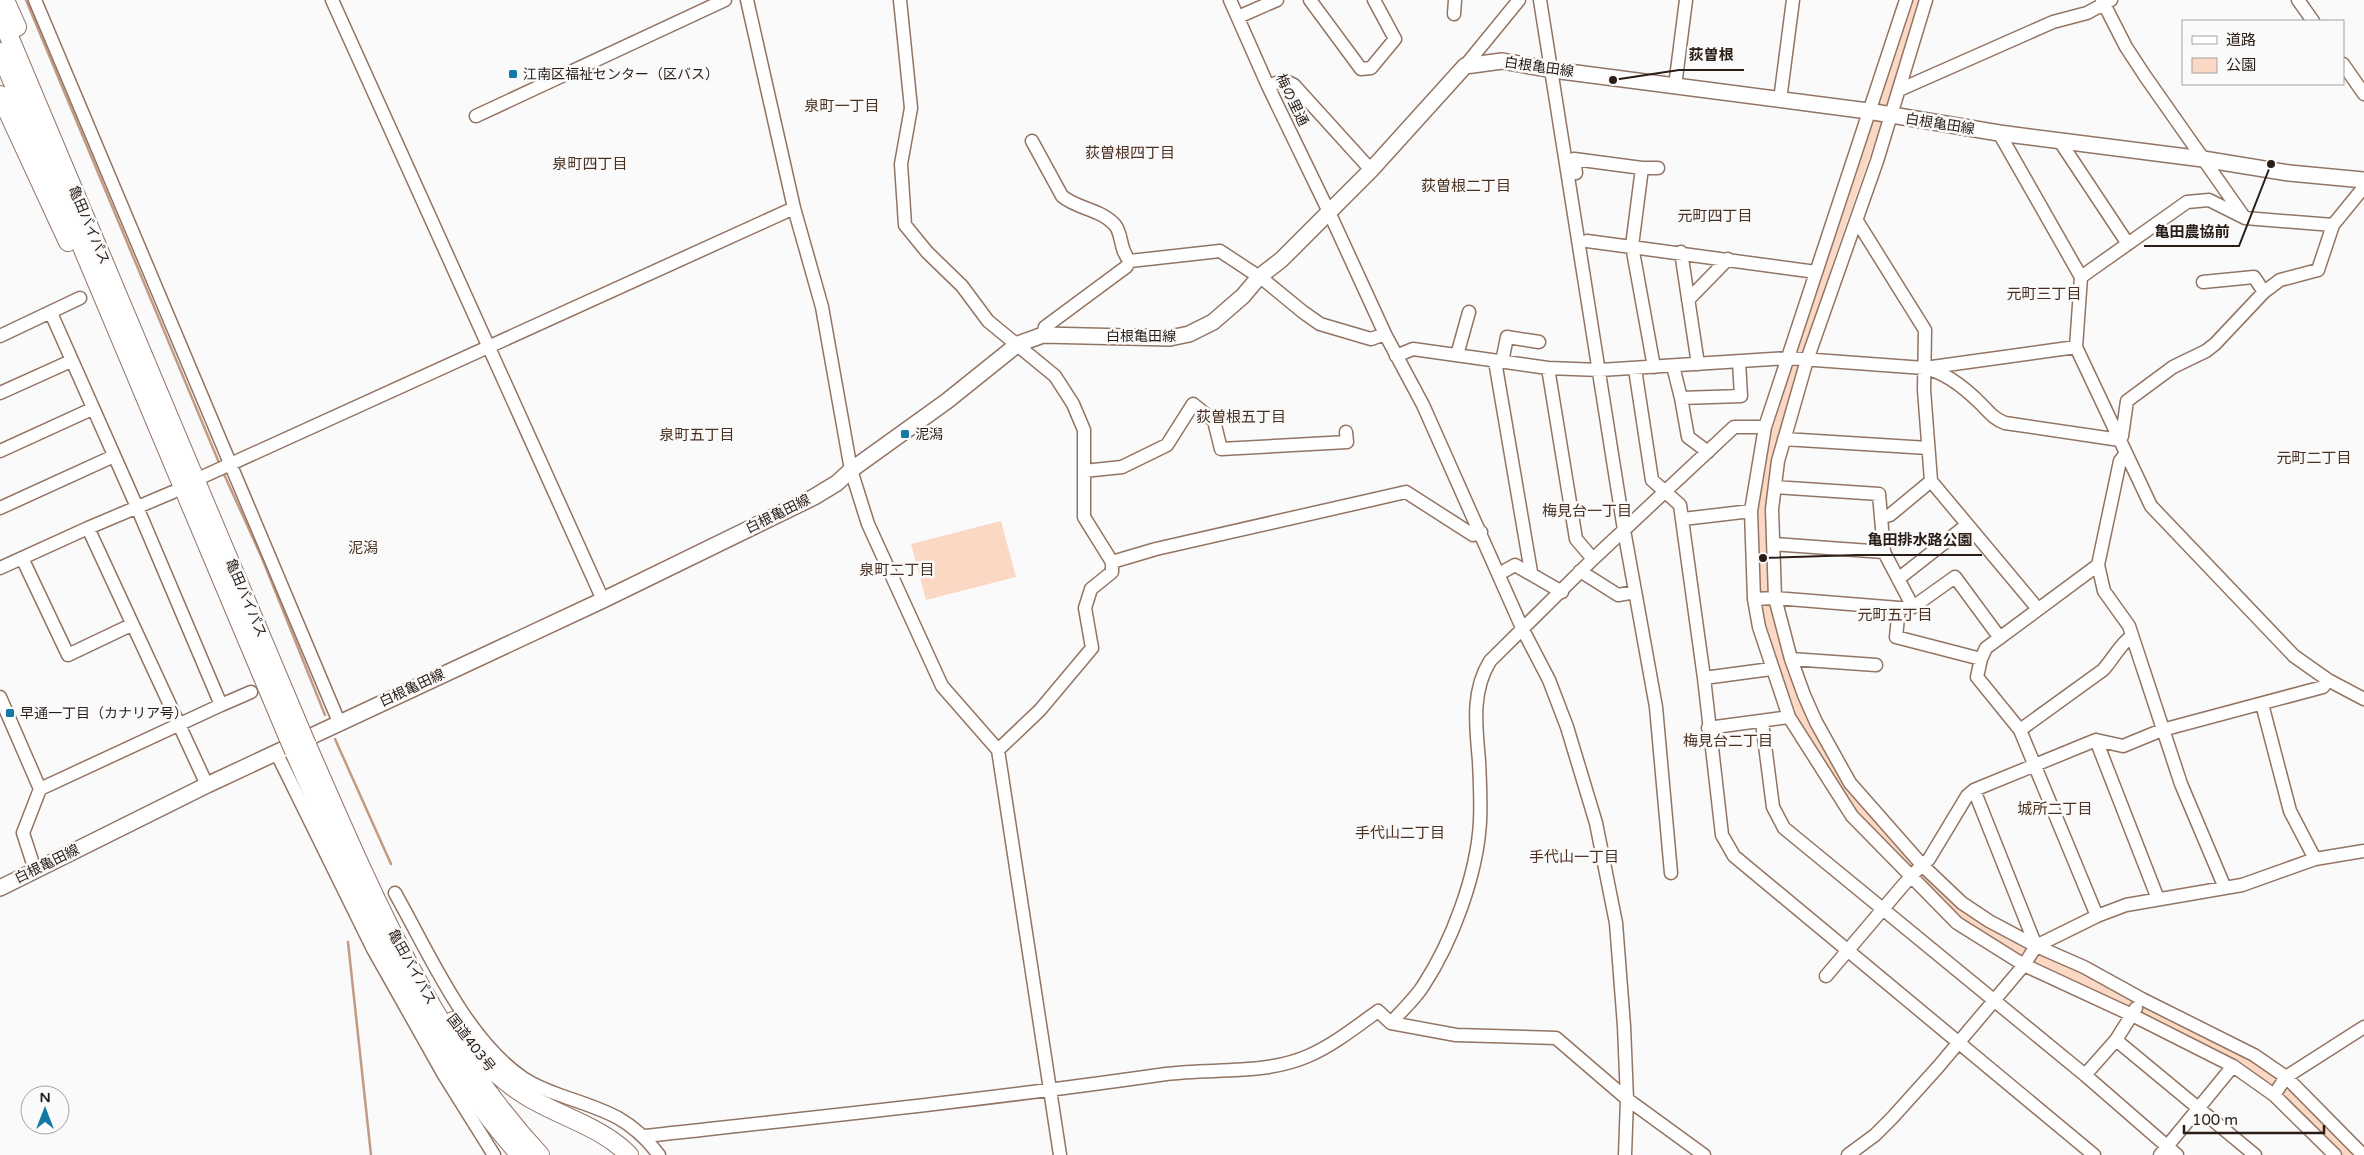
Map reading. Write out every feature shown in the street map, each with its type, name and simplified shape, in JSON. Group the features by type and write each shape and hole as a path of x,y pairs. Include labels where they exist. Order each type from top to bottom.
{"highway":[{"path":"5,0 98,226 97,244"},
{"name":"亀田バイパス","path":"0,15 97,244 293,743 413,972 455,1043 491,1094 540,1155"},
{"name":"亀田バイパス","path":"0,52 120,340 348,873 388,955 438,1043 474,1097 520,1155"},
{"path":"0,95 57,221 120,340"},
{"name":"国道403号","path":"378,905 456,1025 496,1075 528,1098 597,1131 628,1155"}],"main road":[{"name":"白根亀田線","path":"0,888 293,743 603,600 814,497 837,483 851,470 946,401 1018,344 1043,335 1170,338 1189,334 1213,322 1259,278 1281,260 1371,170 1465,66 1502,61 1553,70 1868,111 1998,133 2203,159 2288,173 2364,180"}],"street":[{"path":"35,0 225,467 338,722"},
{"path":"332,0 603,600"},
{"path":"476,116 725,0"},
{"path":"747,0 794,208 822,307 851,470 868,524 942,686 998,750 1060,1155"},
{"path":"900,0 911,108 901,164 905,225 927,252 962,286 988,321 1055,376 1073,404 1084,430 1084,517 1112,562 1112,572 1091,589 1085,608 1092,648 1040,710 998,750"},
{"name":"梅の里通","path":"1230,0 1268,86 1385,334 1423,406 1481,532 1523,630 1549,680 1567,727 1583,775 1604,860 1616,924 1621,968 1627,1098 1624,1155"},
{"path":"1238,18 1277,0"},
{"path":"1310,0 1361,69 1371,68 1395,39 1374,0"},
{"path":"1454,14 1455,0"},
{"path":"1465,66 1519,0"},
{"path":"1540,0 1604,370"},
{"path":"1675,86 1686,0"},
{"path":"1780,100 1793,0"},
{"path":"1906,0 1765,427 1751,511 1754,598 1759,627 1788,717 1852,816 1957,922 2024,965 2132,1015 2233,1066 2274,1095 2335,1155"},
{"path":"1926,0 1857,221 1807,360 1784,439 1772,509 1773,544 1775,598 1791,658 1816,722 1850,783 1923,866 1962,903 1989,921 2036,946 2084,967 2142,999 2254,1055 2286,1077 2363,1155"},
{"path":"2298,0 2312,20"},
{"path":"1899,90 2053,22 2087,13 2106,1 2131,54 2245,218"},
{"path":"2344,65 2364,94"},
{"path":"1268,86 1284,80 1294,85 1371,170"},
{"path":"1998,133 2081,277 2076,347 2151,506 2294,656 2328,680 2364,699"},
{"path":"2059,140 2128,244"},
{"path":"1032,141 1062,196 1068,201 1099,214 1115,225 1124,254 1130,260"},
{"path":"1658,168 1642,168 1574,158 1587,241 1624,530 1656,707 1671,873"},
{"path":"1642,168 1632,246 1654,367"},
{"path":"2120,440 2127,401 2173,367 2210,348 2264,292 2280,280 2318,270 2333,224 2364,187"},
{"path":"2081,277 2187,202 2209,200 2245,218 2333,224"},
{"path":"202,477 794,208"},
{"path":"1857,221 1924,330 1924,368 1931,481 2038,609"},
{"path":"1587,241 1681,252 1816,272"},
{"path":"1130,260 1220,251 1320,324 1362,338 1372,339 1385,334"},
{"path":"1681,252 1698,364"},
{"path":"1688,300 1728,259"},
{"path":"1043,335 1045,327 1126,267 1130,260"},
{"path":"2203,282 2254,277 2264,292"},
{"path":"0,336 80,298"},
{"path":"1457,354 1469,312"},
{"path":"50,313 137,507 221,705"},
{"path":"1531,572 1499,362 1506,338 1539,342"},
{"path":"1924,368 2076,347"},
{"path":"1396,356 1413,349 1548,368 1604,370 1788,358 1924,368 1938,370 1964,388 1995,420 2120,440"},
{"path":"0,393 71,361"},
{"path":"1681,398 1741,396 1738,362"},
{"path":"1673,366 1688,437 1708,452"},
{"path":"1548,368 1576,539 1593,559"},
{"path":"1635,369 1652,480 1680,505 1704,678 1708,728 1722,835 1734,856 1846,951 1959,1041 2094,1155"},
{"path":"1084,471 1122,467 1167,445 1193,404 1214,421 1220,449 1347,442 1346,432"},
{"path":"0,451 92,409"},
{"path":"1390,1023 1423,987 1449,937 1462,903 1477,848 1480,823 1479,763 1475,730 1478,689 1482,675 1490,662 1562,592 1580,571 1734,427 1765,427"},
{"path":"1784,439 1928,448"},
{"path":"2126,453 2120,461 2098,565 2104,591 2129,626 2180,784 2225,888"},
{"path":"0,508 114,456"},
{"path":"1882,517 1890,515 1931,481"},
{"path":"1775,487 1879,494 1884,552 1913,607"},
{"path":"0,568 173,492"},
{"path":"1112,562 1156,549 1406,492 1473,535 1481,532"},
{"path":"1682,520 1751,511"},
{"path":"1898,579 1967,525"},
{"path":"88,528 131,625 207,785"},
{"path":"1773,544 1884,552"},
{"path":"22,558 68,655 131,625"},
{"path":"1499,574 1515,565 1531,572 1562,592"},
{"path":"2097,916 2020,730 1978,677 1980,658 1986,648 2098,565"},
{"path":"1580,571 1618,595 1635,592"},
{"path":"1754,598 1899,608 1913,607 1954,577 2000,638"},
{"path":"1899,608 1896,637 1980,658"},
{"path":"2020,730 2103,670 2114,658 2123,642 2132,636"},
{"path":"1791,658 1876,666"},
{"path":"1704,678 1772,669"},
{"path":"1826,976 1911,876 1923,866 1967,796 1974,790 2096,740 2123,746 2162,730 2322,687 2328,680"},
{"path":"35,870 23,833 40,789 250,692"},
{"path":"0,697 40,789"},
{"path":"2262,704 2290,811 2315,860"},
{"path":"1708,728 1788,717"},
{"path":"1762,722 1773,807 1784,828 1992,1001 2085,1075 2163,1151 2177,1155"},
{"path":"2096,740 2158,899"},
{"path":"293,743 377,949 444,1075 494,1155"},
{"path":"1974,790 2036,946"},
{"path":"1848,1155 1892,1118 1938,1067 2024,965 2036,946 2097,916 2126,905 2225,888 2315,860 2364,851"},
{"path":"395,893 420,943 458,1006 481,1038 524,1078 547,1090 600,1109 624,1120 645,1136 659,1155"},
{"path":"2085,1075 2116,1040 2142,999"},
{"path":"645,1136 1050,1091 1171,1074 1279,1064 1308,1056 1345,1034 1378,1011 1390,1023 1456,1035 1556,1038 1627,1098 1704,1155"},
{"path":"2274,1095 2286,1077 2364,1027"},
{"path":"2116,1040 2255,1155"},
{"path":"2163,1151 2233,1066"}],"green space":[{"path":"1910,0 1920,0 1879,130 1833,262 1775,459 1773,610 1841,778 1853,798 1859,800 1953,901 2246,1055 2290,1090 2357,1155 2343,1155 2282,1099 2236,1062 2125,1005 2042,968 1970,929 1855,814 1792,711 1768,638 1760,605 1756,524 1760,483 1772,422 1775,420 1782,398 1780,394"},
{"path":"1001,521 1016,577 926,600 911,544"}],"waterway":[{"path":"26,0 220,465"},
{"path":"223,472 262,558 325,715"},
{"path":"335,739 391,864"},
{"path":"348,942 371,1155"}],"place":[{"name":"江南区福祉センター（区バス）","path":"513,74"},
{"name":"荻曽根","path":"1613,80"},
{"name":"亀田農協前","path":"2271,164"},
{"name":"泥潟","path":"905,434"},
{"name":"亀田排水路公園","path":"1763,558"},
{"name":"早通一丁目（カナリア号）","path":"10,713"}],"district":[{"name":"泉町一丁目","path":"842,106"},
{"name":"荻曽根四丁目","path":"1130,153"},
{"name":"泉町四丁目","path":"590,164"},
{"name":"荻曽根二丁目","path":"1466,186"},
{"name":"元町四丁目","path":"1715,216"},
{"name":"元町三丁目","path":"2044,294"},
{"name":"荻曽根五丁目","path":"1241,417"},
{"name":"泉町五丁目","path":"697,435"},
{"name":"元町二丁目","path":"2314,458"},
{"name":"梅見台一丁目","path":"1587,511"},
{"name":"泥潟","path":"363,548"},
{"name":"泉町二丁目","path":"897,570"},
{"name":"元町五丁目","path":"1895,615"},
{"name":"梅見台二丁目","path":"1728,741"},
{"name":"城所二丁目","path":"2055,809"},
{"name":"手代山二丁目","path":"1400,833"},
{"name":"手代山一丁目","path":"1574,857"}]}
